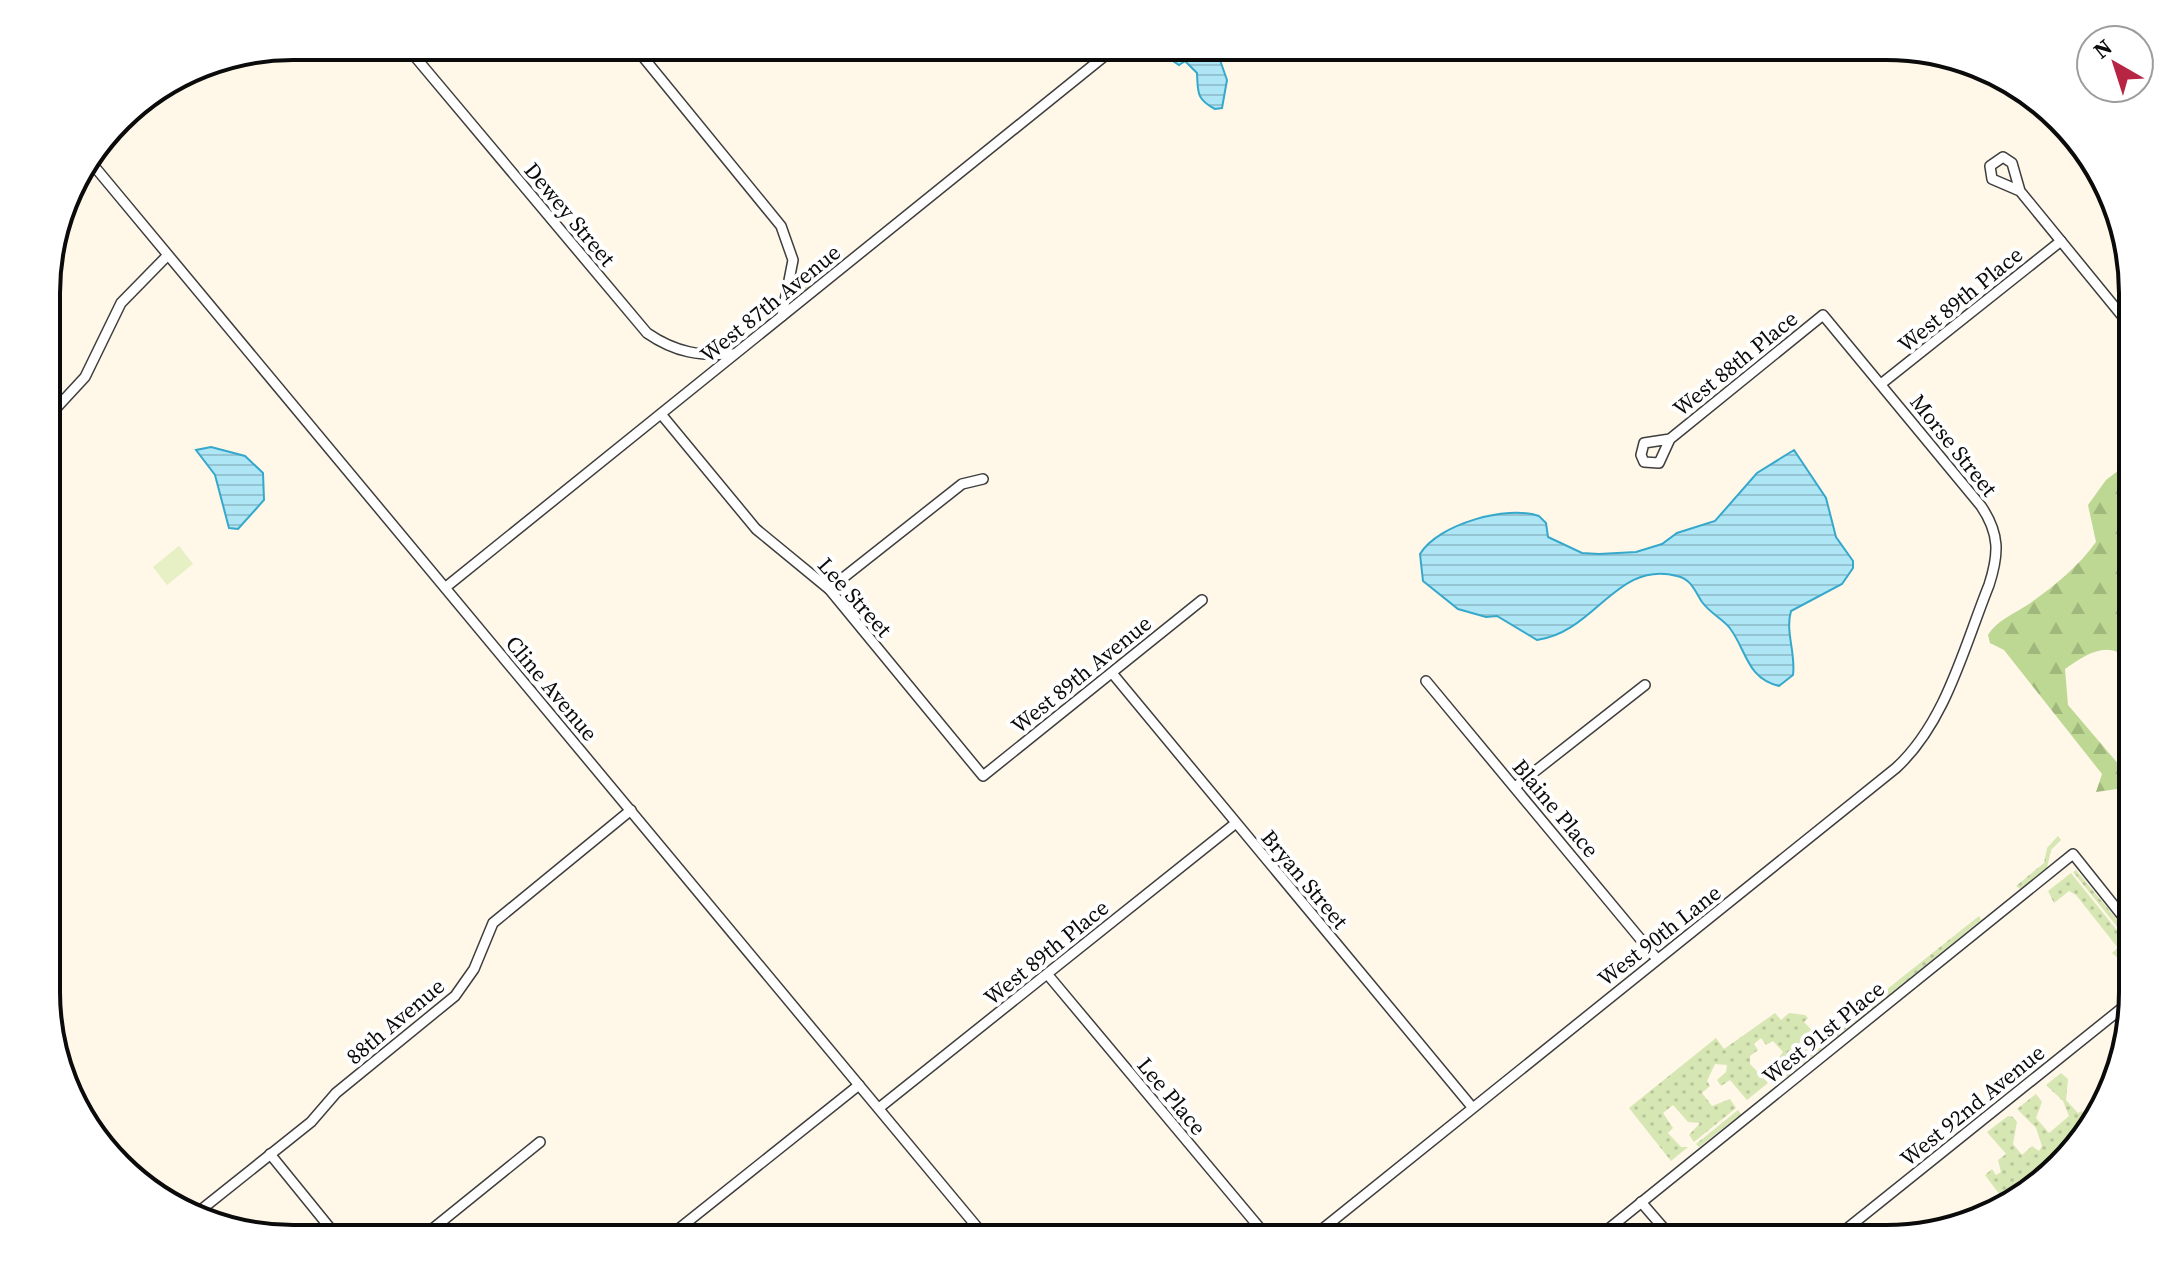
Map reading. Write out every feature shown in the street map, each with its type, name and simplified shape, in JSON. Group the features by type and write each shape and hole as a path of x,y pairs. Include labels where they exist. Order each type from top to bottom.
{"street":[{"name":"Dewey Street","path":"418,60 647,333 670,349 704,356 734,354"},
{"path":"645,60 781,226 793,260 782,316"},
{"name":"West 87th Avenue","path":"446,587 1100,60"},
{"name":"Cline Avenue","path":"96,169 975,1225"},
{"path":"2020,191 2119,312"},
{"name":"West 89th Place","path":"1881,384 2061,241"},
{"path":"60,404 85,377 121,303 167,256"},
{"name":"Morse Street","path":"1823,315 1981,506 1994,527 1998,539 1996,563 1976,616"},
{"name":"West 88th Place","path":"1670,439 1823,315"},
{"name":"Lee Street","path":"661,414 756,529 829,589 983,776"},
{"path":"829,589 962,484 983,479"},
{"name":"West 89th Avenue","path":"983,776 1202,600"},
{"name":"West 90th Lane","path":"1327,1225 1917,747 1932,726 1976,616"},
{"name":"Bryan Street","path":"1112,673 1472,1107"},
{"name":"Blaine Place","path":"1426,681 1657,959"},
{"path":"1515,787 1645,685"},
{"name":"88th Avenue","path":"204,1207 311,1122 336,1093 455,996 474,969 482,943 493,923 631,810"},
{"name":"West 89th Place","path":"879,1108 1236,823"},
{"name":"West 91st Place","path":"1613,1225 2073,854 2119,912"},
{"name":"Lee Place","path":"1048,975 1257,1225"},
{"name":"West 92nd Avenue","path":"1851,1225 2118,1011"},
{"path":"684,1225 859,1085"},
{"path":"437,1225 540,1142"},
{"path":"270,1154 328,1225"},
{"path":"1641,1202 1661,1225"}],"green space":[{"path":"799,276 809,280 811,287 792,302"},
{"path":"2119,470 2119,652 2107,650 2090,653 2065,669 2068,705 2119,765 2119,791 2096,792 2102,774 2004,650 1990,643 1988,635 2001,621 2056,584 2096,542 2088,505 2106,480"},
{"path":"179,546 193,564 167,585 153,567"},
{"path":"2058,836 2061,840 2051,850 2047,868 2020,889 2016,886 2044,863 2047,848"},
{"path":"2076,870 2119,922 2119,929 2073,872"},
{"path":"2071,873 2119,933 2119,959 2112,953 2118,948 2076,895 2069,891 2054,903 2048,891"},
{"path":"1979,916 1981,920 1885,998 1881,994"},
{"path":"1876,999 1878,1004 1837,1036 1833,1033"},
{"path":"1775,1013 1781,1020 1789,1013 1805,1015 1808,1018 1804,1022 1821,1040 1781,1072 1772,1067 1783,1052 1773,1041 1766,1045 1761,1038 1754,1044 1758,1050 1750,1056 1750,1064 1768,1083 1747,1100 1730,1080 1721,1086 1717,1080 1726,1072 1727,1065 1715,1064 1707,1081 1710,1086 1702,1093 1712,1106 1730,1099 1736,1108 1694,1142 1689,1135 1700,1123 1688,1122 1673,1105 1663,1113 1673,1128 1668,1133 1681,1147 1688,1147 1671,1161 1629,1108 1716,1038 1724,1049"},
{"path":"1823,1042 1825,1046 1783,1080 1780,1076"},
{"path":"2061,1073 2068,1079 2066,1100 2083,1115 2051,1157 2028,1177 2000,1195 1985,1175 1992,1169 1996,1175 2001,1172 1998,1160 2006,1154 1987,1132 2008,1116 2013,1117 2017,1122 2013,1144 2022,1155 2032,1146 2039,1151 2042,1146 2036,1128 2017,1109 2036,1094 2042,1102 2036,1118 2049,1133 2069,1116 2063,1101 2046,1085"},
{"path":"1738,1110 1741,1114 1699,1147 1696,1144"}],"water":[{"path":"1220,60 1227,80 1222,108 1215,109 1201,98 1197,73 1185,61 1179,65 1173,61"},
{"path":"211,447 245,456 263,473 264,500 238,529 229,528 215,475 196,450"},
{"path":"1794,450 1826,498 1836,537 1853,561 1853,568 1842,584 1791,611 1789,627 1793,675 1779,686 1753,670 1729,627 1705,606 1689,583 1677,576 1656,574 1638,578 1621,587 1575,624 1537,640 1497,616 1486,617 1458,609 1423,581 1420,554 1429,543 1457,526 1492,515 1525,513 1539,516 1546,523 1548,537 1582,553 1636,552 1662,544 1677,533 1715,521 1757,473"}]}
